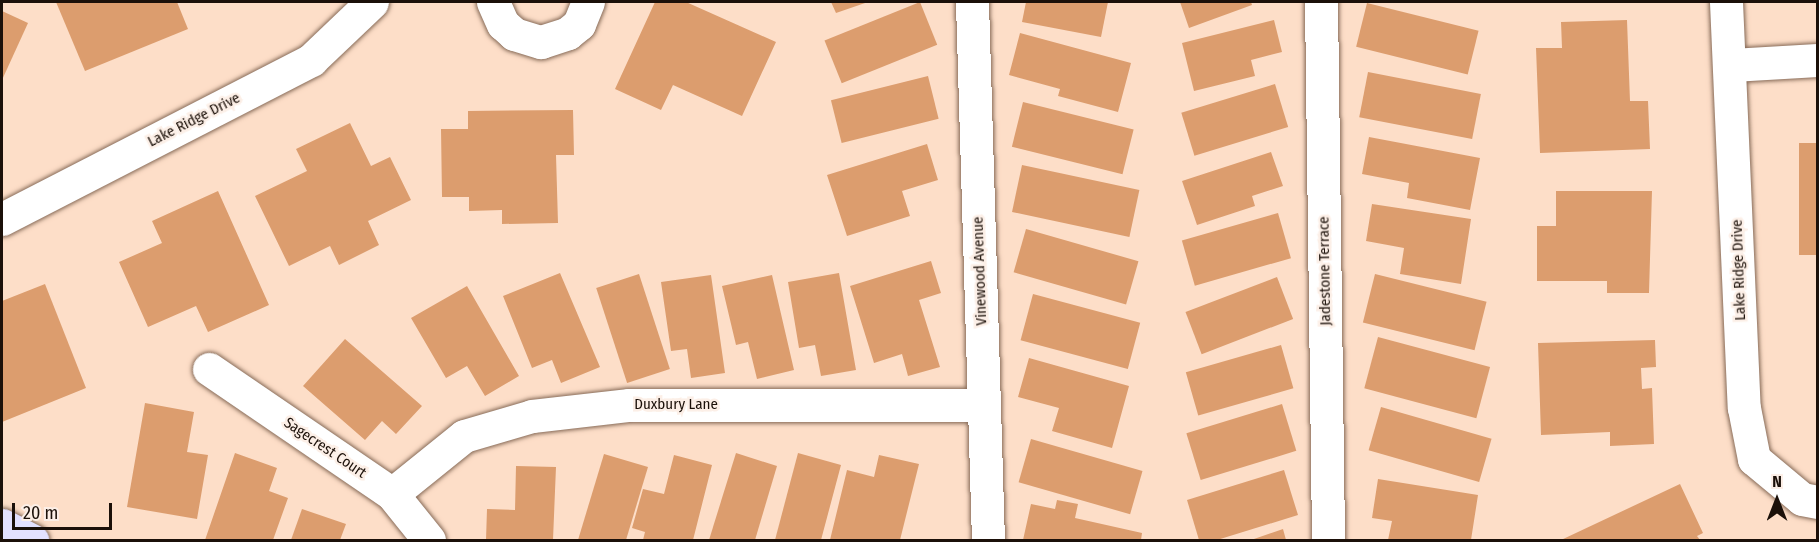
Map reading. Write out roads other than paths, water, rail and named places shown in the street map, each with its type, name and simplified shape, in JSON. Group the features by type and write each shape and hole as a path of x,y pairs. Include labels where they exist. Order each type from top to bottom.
{"street":[{"name":"Lake Ridge Drive","path":"2,219 311,60 372,2"},
{"path":"493,2 503,24 514,34 541,42 555,40 573,29 588,2"},
{"name":"Vinewood Avenue","path":"972,2 988,540"},
{"name":"Jadestone Terrace","path":"1321,2 1328,540"},
{"name":"Lake Ridge Drive","path":"1726,2 1731,65 1744,408 1754,459 1802,499 1818,502"},
{"path":"1731,65 1818,60"},
{"name":"Sagecrest Court","path":"209,369 392,494 429,540"},
{"name":"Duxbury Lane","path":"392,494 464,436 532,416 629,405 984,405"},
{"path":"2,525 32,540"}]}
